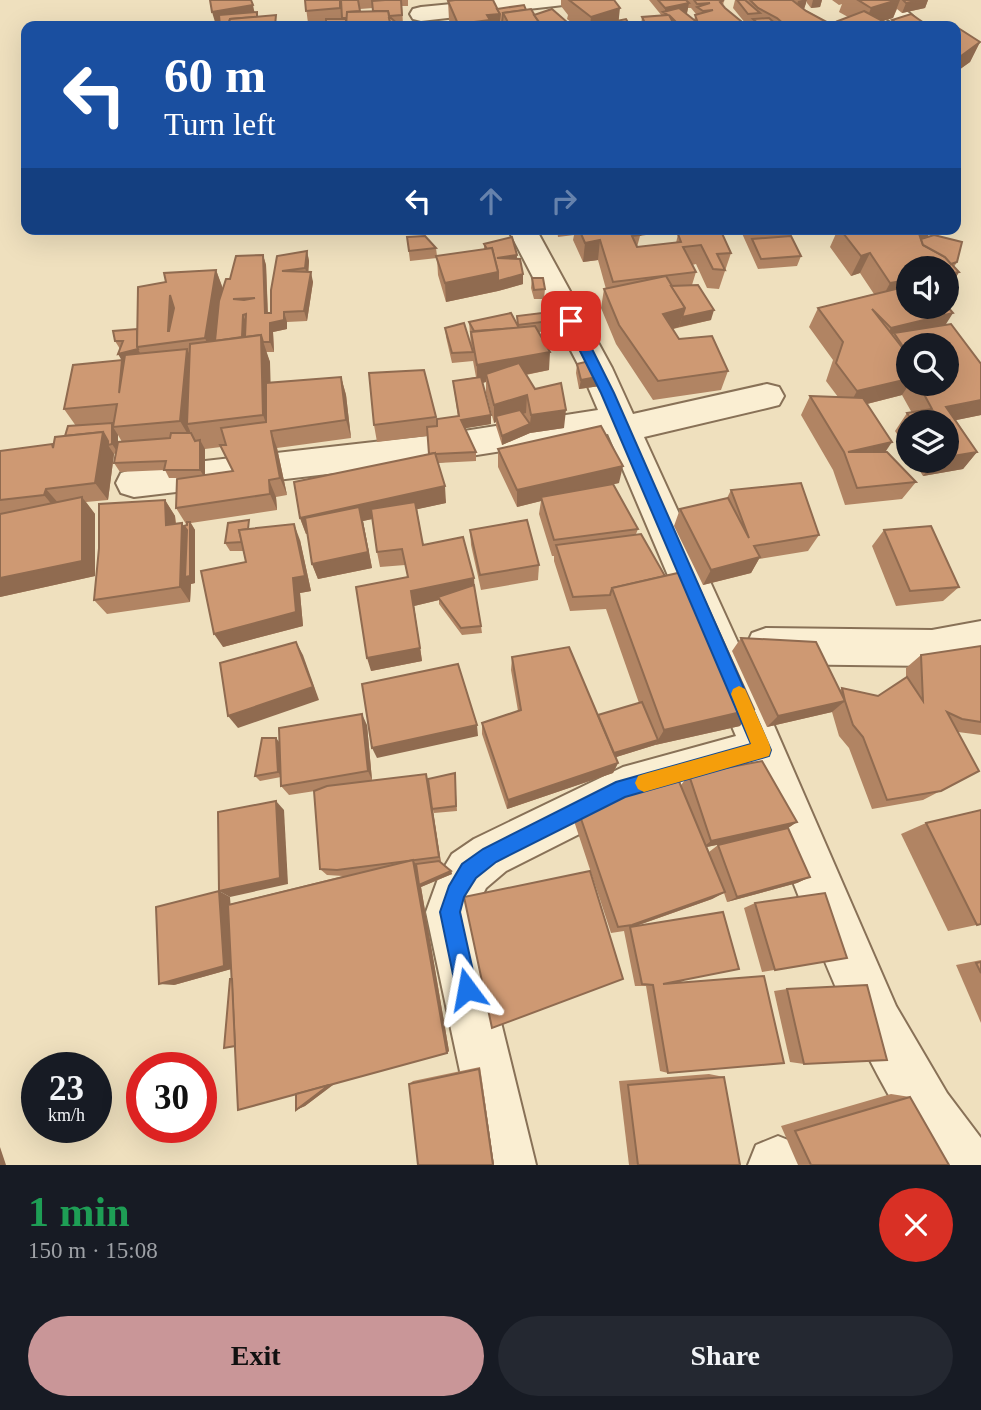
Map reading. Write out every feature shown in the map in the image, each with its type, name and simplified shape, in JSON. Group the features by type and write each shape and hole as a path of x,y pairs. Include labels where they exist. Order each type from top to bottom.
{"street":[{"path":"421,14 555,0"},
{"path":"871,0 906,21"},
{"path":"525,235 596,368 719,645 878,1024 928,1112 967,1165"},
{"path":"134,483 392,454 621,424 767,396"},
{"path":"719,645 932,648 981,639"},
{"path":"508,1165 450,912 456,893 469,871 489,855 623,789 762,750"}],"building":[{"path":"210,0 251,0 253,5 212,12"},
{"path":"305,0 340,0 340,8 306,11"},
{"path":"341,0 358,0 360,11 347,12 347,18 342,18"},
{"path":"401,0 402,15 389,16 388,11 373,11 372,1"},
{"path":"493,0 500,14 487,15 490,20 457,21 448,1"},
{"path":"569,0 614,0 620,8 591,17"},
{"path":"658,0 686,0 689,3 665,8"},
{"path":"694,0 724,0 720,2 741,21 697,21 695,15 713,10 703,11 697,7 710,3 697,4"},
{"path":"737,0 745,0 760,13 748,14"},
{"path":"750,0 792,0 825,21 780,21"},
{"path":"858,0 897,0 871,8"},
{"path":"524,5 526,10 503,13 502,21 499,21 497,9"},
{"path":"679,8 695,21 675,21 669,15 672,21 644,21 642,17 668,15 663,12"},
{"path":"531,9 538,21 507,21 503,13"},
{"path":"552,9 566,21 538,21 534,15"},
{"path":"388,11 390,21 346,21 347,12"},
{"path":"864,11 883,21 838,21"},
{"path":"257,12 257,17 229,21 220,21 219,15"},
{"path":"911,14 921,21 894,21"},
{"path":"276,15 275,21 230,19"},
{"path":"769,18 772,21 755,21 753,19"},
{"path":"326,19 346,19 346,21"},
{"path":"961,30 980,42 961,56"},
{"path":"582,235 640,235 632,236 637,247 681,242 678,235 723,235 731,253 717,254 725,270 713,269 701,245 683,247 696,272 613,282 600,240 585,243"},
{"path":"845,235 919,235 923,245 943,256 896,256 896,282 890,283 870,253 861,256"},
{"path":"934,235 962,242 958,256 943,256 923,245 921,239"},
{"path":"425,236 436,248 409,251 407,237"},
{"path":"791,236 801,256 761,259 752,239"},
{"path":"512,237 517,255 497,258 520,259 523,274 498,281 492,248 487,249 484,244"},
{"path":"492,248 498,272 445,283 436,256"},
{"path":"307,251 305,268 282,271 311,272 304,311 284,312 284,320 270,323 270,342 263,342 261,335 245,337 246,314 243,315 242,337 215,341 219,301 226,279 230,279 236,256 263,255 265,313 271,313 271,290 277,256"},
{"path":"216,270 205,338 137,347 138,287 166,282 164,273","holes":["170,295 174,308 169,331 168,331"]},
{"path":"666,276 685,308 663,314 679,339 712,336 728,371 658,381 619,325 604,289"},
{"path":"532,278 543,278 545,289 534,290"},
{"path":"698,285 714,310 682,317 685,308 671,286"},
{"path":"896,289 896,319 928,319 891,328 872,309 896,340 896,382 857,391 836,363 843,342 818,308"},
{"path":"550,312 558,320 518,325 517,316"},
{"path":"511,313 519,328 474,331 469,322"},
{"path":"464,323 473,352 452,353 445,328"},
{"path":"951,324 958,333 896,333 896,336 894,333"},
{"path":"535,326 550,352 477,365 471,332"},
{"path":"137,329 138,349 118,354 123,341 115,341 113,331"},
{"path":"261,335 263,415 187,424 190,344"},
{"path":"959,335 981,364 981,400 946,407 948,410 926,410 932,409 925,396 959,396"},
{"path":"187,349 180,421 113,427 117,404 64,409 73,365 122,360 119,393 125,355"},
{"path":"589,361 602,376 581,380 577,364"},
{"path":"519,363 535,389 561,383 566,410 531,415 527,395 494,405 486,374"},
{"path":"424,370 436,417 374,425 369,373"},
{"path":"341,377 346,420 271,431 280,478 269,480 270,494 176,508 177,479 233,471 220,445 226,445 221,428 266,422 266,383"},
{"path":"481,377 491,415 461,420 476,452 429,454 427,427 437,426 437,419 459,416 453,381"},
{"path":"810,396 863,398 892,442 848,452 887,452 896,461 896,473 907,473 916,482 857,488 844,452"},
{"path":"520,410 530,424 502,436 496,416"},
{"path":"112,423 112,444 108,445 103,432 65,436 68,426"},
{"path":"601,426 623,466 517,490 498,449"},
{"path":"959,426 977,452 959,455"},
{"path":"103,432 95,483 46,489 44,495 0,500 0,451 52,444 53,448 55,437"},
{"path":"171,433 191,433 195,441 200,440 200,470 164,470 166,461 114,463 118,442 170,438"},
{"path":"435,453 445,486 300,518 294,482"},
{"path":"801,483 819,535 754,546 760,557 711,570 680,509 728,498 749,538 731,490"},
{"path":"613,484 638,529 554,540 541,497"},
{"path":"82,497 82,561 0,578 0,514"},
{"path":"165,500 166,525 182,523 180,587 94,600 99,548 99,504"},
{"path":"415,502 423,545 463,537 474,578 411,591 420,648 367,658 356,587 408,577 402,549 377,552 371,509"},
{"path":"359,507 368,552 312,564 305,518"},
{"path":"249,520 248,529 239,530 242,542 225,543 228,523"},
{"path":"527,520 539,565 480,575 470,530"},
{"path":"190,522 190,576 185,577 187,530 184,526"},
{"path":"294,524 305,576 293,578 296,612 214,634 201,571 246,562 239,530"},
{"path":"931,526 959,587 910,591 884,530"},
{"path":"641,534 665,576 612,588 610,595 573,597 556,545"},
{"path":"691,570 754,709 664,730 612,588"},
{"path":"474,585 481,626 461,628 438,597"},
{"path":"741,638 816,642 845,701 778,716"},
{"path":"296,642 313,687 228,716 220,663"},
{"path":"981,646 981,722 962,719 947,712 979,771 941,791 887,800 863,737 853,725 842,688 878,696 907,677 923,701 921,655"},
{"path":"569,647 618,763 508,800 482,723 521,710 512,657"},
{"path":"458,664 477,725 372,748 362,684"},
{"path":"642,702 658,740 614,753 598,715"},
{"path":"362,714 368,771 281,786 279,728"},
{"path":"262,738 276,738 278,772 255,776"},
{"path":"762,761 797,822 711,841 689,775"},
{"path":"455,773 456,806 432,809 428,779"},
{"path":"426,774 439,857 337,870 320,869 314,791 327,786"},
{"path":"678,779 725,892 632,925 618,927 578,810"},
{"path":"276,801 280,878 219,891 218,812"},
{"path":"981,810 981,924 977,925 926,823"},
{"path":"788,828 810,877 737,897 718,845"},
{"path":"413,860 447,1053 238,1110 228,905"},
{"path":"439,861 451,871 419,885 416,864"},
{"path":"590,871 623,979 492,1028 464,897"},
{"path":"219,891 224,966 159,984 156,907"},
{"path":"825,893 847,958 775,970 755,903"},
{"path":"723,912 739,969 663,984 764,976 784,1063 668,1073 653,985 642,984 630,927"},
{"path":"230,979 235,1046 224,1048"},
{"path":"867,985 887,1060 804,1064 787,989"},
{"path":"479,1069 493,1165 418,1165 409,1084"},
{"path":"724,1077 740,1165 638,1165 628,1085"},
{"path":"329,1085 296,1110 296,1094"},
{"path":"910,1097 949,1165 811,1165 795,1131"}],"slow traffic":[{"path":"644,783 762,750 739,694"}],"route":[{"path":"467,989 450,912 456,893 469,871 489,855 623,789 762,750 719,645 608,393 571,321"}]}
